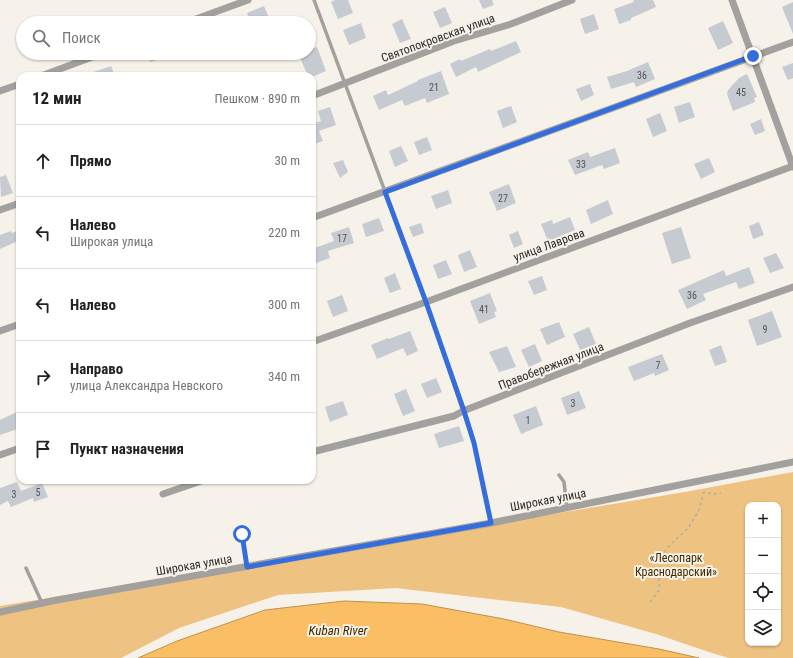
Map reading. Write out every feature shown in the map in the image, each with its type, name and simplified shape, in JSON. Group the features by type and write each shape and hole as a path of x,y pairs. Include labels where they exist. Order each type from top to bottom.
{"street":[{"path":"204,16 248,0"},
{"name":"Святопокровская улица","path":"316,95 454,41 511,24 572,0"},
{"path":"732,0 793,166"},
{"path":"316,217 793,42"},
{"path":"51,72 84,60"},
{"path":"0,91 16,85"},
{"name":"улица Лаврова","path":"316,341 426,302 793,166"},
{"path":"0,210 16,204"},
{"name":"Правобережная улица","path":"316,451 454,416 690,323 793,287"},
{"path":"0,331 16,325"},
{"path":"0,455 16,449"},
{"name":"Широкая улица","path":"0,612 491,523 793,462"},
{"path":"163,494 192,484"}],"lane":[{"path":"314,0 426,302 464,411 474,443 491,523"},
{"path":"559,475 564,482 567,508"},
{"path":"242,534 247,567"},
{"path":"26,568 42,604"}],"path":[{"path":"650,602 659,590 660,558 668,547 689,527 699,510 704,492 713,494 721,493"}],"green space":[{"name":"«Лесопарк Краснодарский»","path":"793,472 793,658 729,658 656,634 561,607 396,588 278,595 179,628 121,658 0,658 0,606 685,492"}],"water":[{"name":"Kuban River","path":"344,601 422,604 504,619 559,632 659,649 699,658 138,658 177,641 265,610"}],"building":[{"path":"335,0 348,0 353,13 338,19 331,2"},
{"path":"479,0 492,0 494,5 483,9"},
{"path":"633,0 653,0 656,7 631,18 631,20 619,24 614,9 634,2"},
{"path":"793,2 793,34 782,7"},
{"path":"264,6 268,16 248,16 247,13"},
{"path":"445,7 452,23 440,28 433,12"},
{"path":"594,14 599,29 585,34 580,19"},
{"path":"402,19 411,39 400,43 392,24"},
{"path":"723,21 733,43 718,50 708,28"},
{"path":"361,23 366,38 349,45 343,30"},
{"path":"516,41 521,52 478,72 476,67 456,77 450,64 460,59 461,61 490,49 491,51"},
{"path":"316,47 326,71 316,75 316,72 306,72 301,60 316,60"},
{"path":"648,62 655,79 636,87 634,82 611,89 607,77 627,71"},
{"path":"793,63 793,78 788,80 782,67"},
{"path":"111,66 113,72 94,72"},
{"path":"441,71 449,94 427,103 425,98 405,106 402,100 379,110 373,96 386,90 388,95 418,80"},
{"path":"747,74 757,97 754,98 755,102 733,111 727,94 728,90 739,78"},
{"path":"590,84 594,95 581,101 576,89"},
{"path":"690,102 695,117 679,123 674,107"},
{"path":"511,106 517,122 503,128 497,111"},
{"path":"330,107 336,125 319,131 323,141 316,144 316,123 321,121 318,111"},
{"path":"660,113 667,131 653,137 646,119"},
{"path":"761,119 765,131 755,135 750,124"},
{"path":"427,137 432,150 419,155 414,142"},
{"path":"401,146 408,161 395,167 389,151"},
{"path":"615,148 620,163 604,169 602,165 575,175 568,160 588,152 590,157"},
{"path":"709,158 715,172 701,179 694,164"},
{"path":"343,160 348,172 340,178 333,163"},
{"path":"6,175 13,193 1,197 0,177"},
{"path":"509,184 516,203 497,211 489,192"},
{"path":"448,190 452,203 436,209 431,196"},
{"path":"608,200 613,214 591,224 586,210"},
{"path":"570,217 575,230 548,241 541,224 552,220 553,224"},
{"path":"379,218 384,231 366,237 362,224"},
{"path":"759,222 764,235 753,239 749,226"},
{"path":"421,223 424,233 413,237 409,227"},
{"path":"349,227 354,243 328,251 330,258 316,263 316,248 334,241 331,233"},
{"path":"681,227 691,258 672,264 662,233"},
{"path":"11,231 12,233 16,232 16,242 0,249 0,235"},
{"path":"518,231 523,244 514,248 509,235"},
{"path":"470,250 477,267 464,272 458,255"},
{"path":"776,253 784,268 770,273 763,258"},
{"path":"446,260 452,274 438,279 433,265"},
{"path":"749,267 755,283 739,289 736,282 703,294 706,300 687,309 678,290 724,270 726,276"},
{"path":"395,273 401,289 390,293 384,278"},
{"path":"542,276 547,290 534,295 528,281"},
{"path":"490,293 497,311 494,312 496,317 479,324 470,301"},
{"path":"342,295 348,311 333,317 327,301"},
{"path":"772,311 782,337 757,346 748,320"},
{"path":"559,322 565,337 547,345 540,329"},
{"path":"589,327 596,344 580,350 573,334"},
{"path":"410,331 418,351 407,356 403,348 377,359 371,345"},
{"path":"535,344 542,361 529,367 521,350"},
{"path":"721,345 727,362 715,366 709,350"},
{"path":"507,346 516,367 499,372 489,352"},
{"path":"662,354 669,370 655,376 654,373 634,381 628,367"},
{"path":"436,378 442,392 427,398 421,384"},
{"path":"406,389 415,411 403,416 394,394"},
{"path":"579,391 586,408 567,415 561,398"},
{"path":"343,401 348,415 330,422 325,407"},
{"path":"536,406 543,425 521,434 513,415"},
{"path":"16,412 16,429 0,435 0,420"},
{"path":"459,426 464,441 439,448 434,434"},
{"path":"16,482 21,491 42,484 48,497 34,502 33,498 11,507 8,501 0,505 0,488"}],"route":[{"path":"242,534 247,567 491,523 474,443 464,411 426,302 385,192 753,56"}]}
